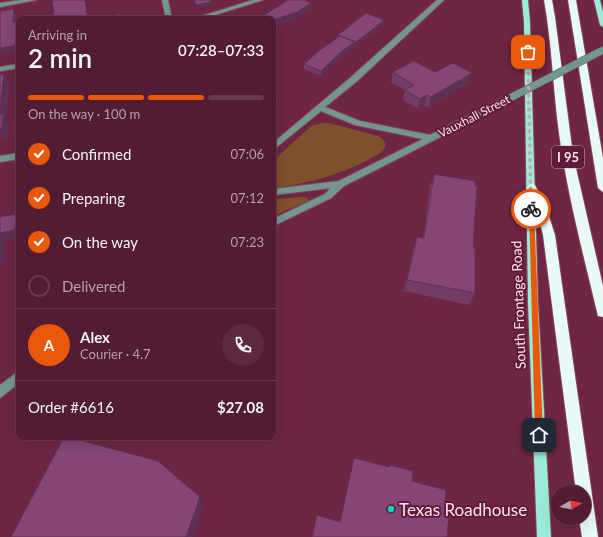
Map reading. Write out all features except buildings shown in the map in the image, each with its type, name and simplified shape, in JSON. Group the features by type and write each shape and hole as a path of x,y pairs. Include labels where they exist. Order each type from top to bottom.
{"highway":[{"name":"I 95","path":"548,0 554,31 563,124 571,172 603,312"},
{"name":"I 95","path":"572,0 603,188"},
{"path":"531,188 542,210 549,235 583,485"},
{"path":"588,525 590,537"}],"main road":[{"name":"South Frontage Road","path":"524,0 527,22 534,319 544,537"},
{"path":"597,0 603,25"}],"street":[{"path":"0,4 33,0"},
{"path":"165,0 168,16"},
{"path":"205,16 260,0"},
{"path":"276,145 320,108 441,0"},
{"name":"Vauxhall Street","path":"276,222 318,202 333,192 341,184 603,50"},
{"path":"0,69 16,66"},
{"name":"Vauxhall Street","path":"320,108 358,123 431,138"},
{"path":"0,159 16,156"},
{"path":"276,192 341,184"},
{"path":"0,392 16,379"}],"shaded area":[{"path":"329,123 378,136 383,139 386,145 376,156 345,171 310,182 276,188 276,158 311,126"},
{"path":"305,197 308,201 276,215 276,199"}],"way so far":[{"path":"528,52 531,209"}],"place":[{"name":"Texas Roadhouse","path":"391,509"}],"route":[{"path":"531,209 533,303 539,435"}]}
